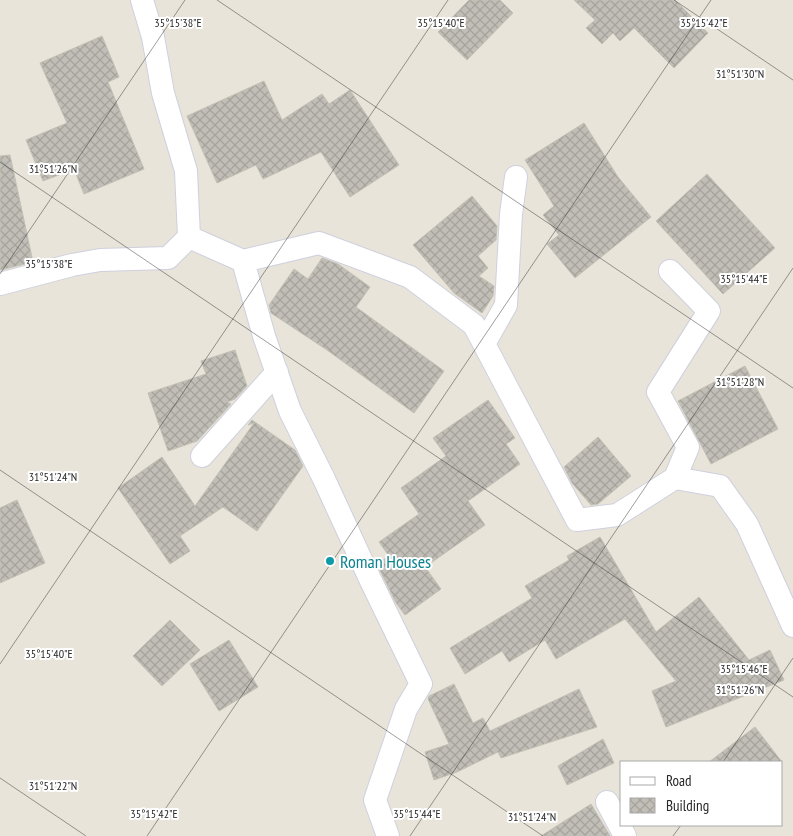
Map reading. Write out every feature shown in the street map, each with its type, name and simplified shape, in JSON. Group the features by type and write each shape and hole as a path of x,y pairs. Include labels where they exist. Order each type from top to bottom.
{"street":[{"path":"0,284 100,260 168,258 189,237 186,171 163,93 153,37 142,0"},
{"path":"484,344 506,305 511,214 516,177"},
{"path":"189,237 243,261 319,243 410,277 474,325 577,520 617,515 674,478 688,447 658,392 709,311 670,271"},
{"path":"243,261 264,336 290,411 422,684 406,709 375,800 388,836"},
{"path":"202,456 277,372"},
{"path":"674,478 720,486 747,524 793,626"},
{"path":"608,802 625,836"}],"building":[{"path":"469,0 500,0 513,13 467,60 438,32"},
{"path":"574,0 675,0 708,33 674,68 634,28 620,41 613,33 602,44 586,28 595,20"},
{"path":"102,36 119,77 108,82 144,169 84,194 74,169 43,181 26,140 67,123 40,63"},
{"path":"264,81 282,120 322,94 329,104 350,90 399,165 350,197 321,152 263,179 256,165 217,183 187,116"},
{"path":"584,123 618,177 651,217 575,278 547,244 559,235 543,215 554,206 525,160"},
{"path":"10,155 33,262 0,270 0,156"},
{"path":"707,174 775,248 723,294 656,221"},
{"path":"472,196 497,226 496,240 478,256 488,268 479,276 494,286 493,296 482,313 454,293 413,245"},
{"path":"322,258 338,264 370,287 356,307 444,371 414,413 327,350 271,313 269,305 294,269 308,279"},
{"path":"235,350 247,386 235,399 227,402 231,404 197,441 168,451 148,393 206,374 201,361"},
{"path":"745,366 778,429 711,464 678,401"},
{"path":"488,400 515,438 506,444 520,464 468,501 485,525 425,567 441,589 405,615 396,603 377,564 389,556 379,542 419,514 401,488 446,456 433,438"},
{"path":"252,420 295,450 303,466 257,531 223,507 180,536 190,551 170,564 118,488 162,457 195,506 254,423 248,425"},
{"path":"598,437 631,476 598,504 591,505 572,483 564,467"},
{"path":"17,500 45,563 0,583 0,508"},
{"path":"600,537 656,632 699,597 749,660 770,650 784,680 666,727 652,691 676,681 625,619 556,659 545,640 509,662 502,651 465,674 450,648 532,598 525,586 569,560 567,556"},
{"path":"170,620 200,650 162,686 133,656"},
{"path":"229,640 258,687 219,711 190,664"},
{"path":"454,684 473,723 483,718 490,731 579,689 597,727 501,758 498,752 457,772 434,780 425,752 449,744 428,699 429,696"},
{"path":"755,727 781,761 710,761"},
{"path":"603,739 614,763 567,785 558,766"},
{"path":"591,804 610,836 541,836"}],"place":[{"name":"Roman Houses","path":"330,561"}]}
